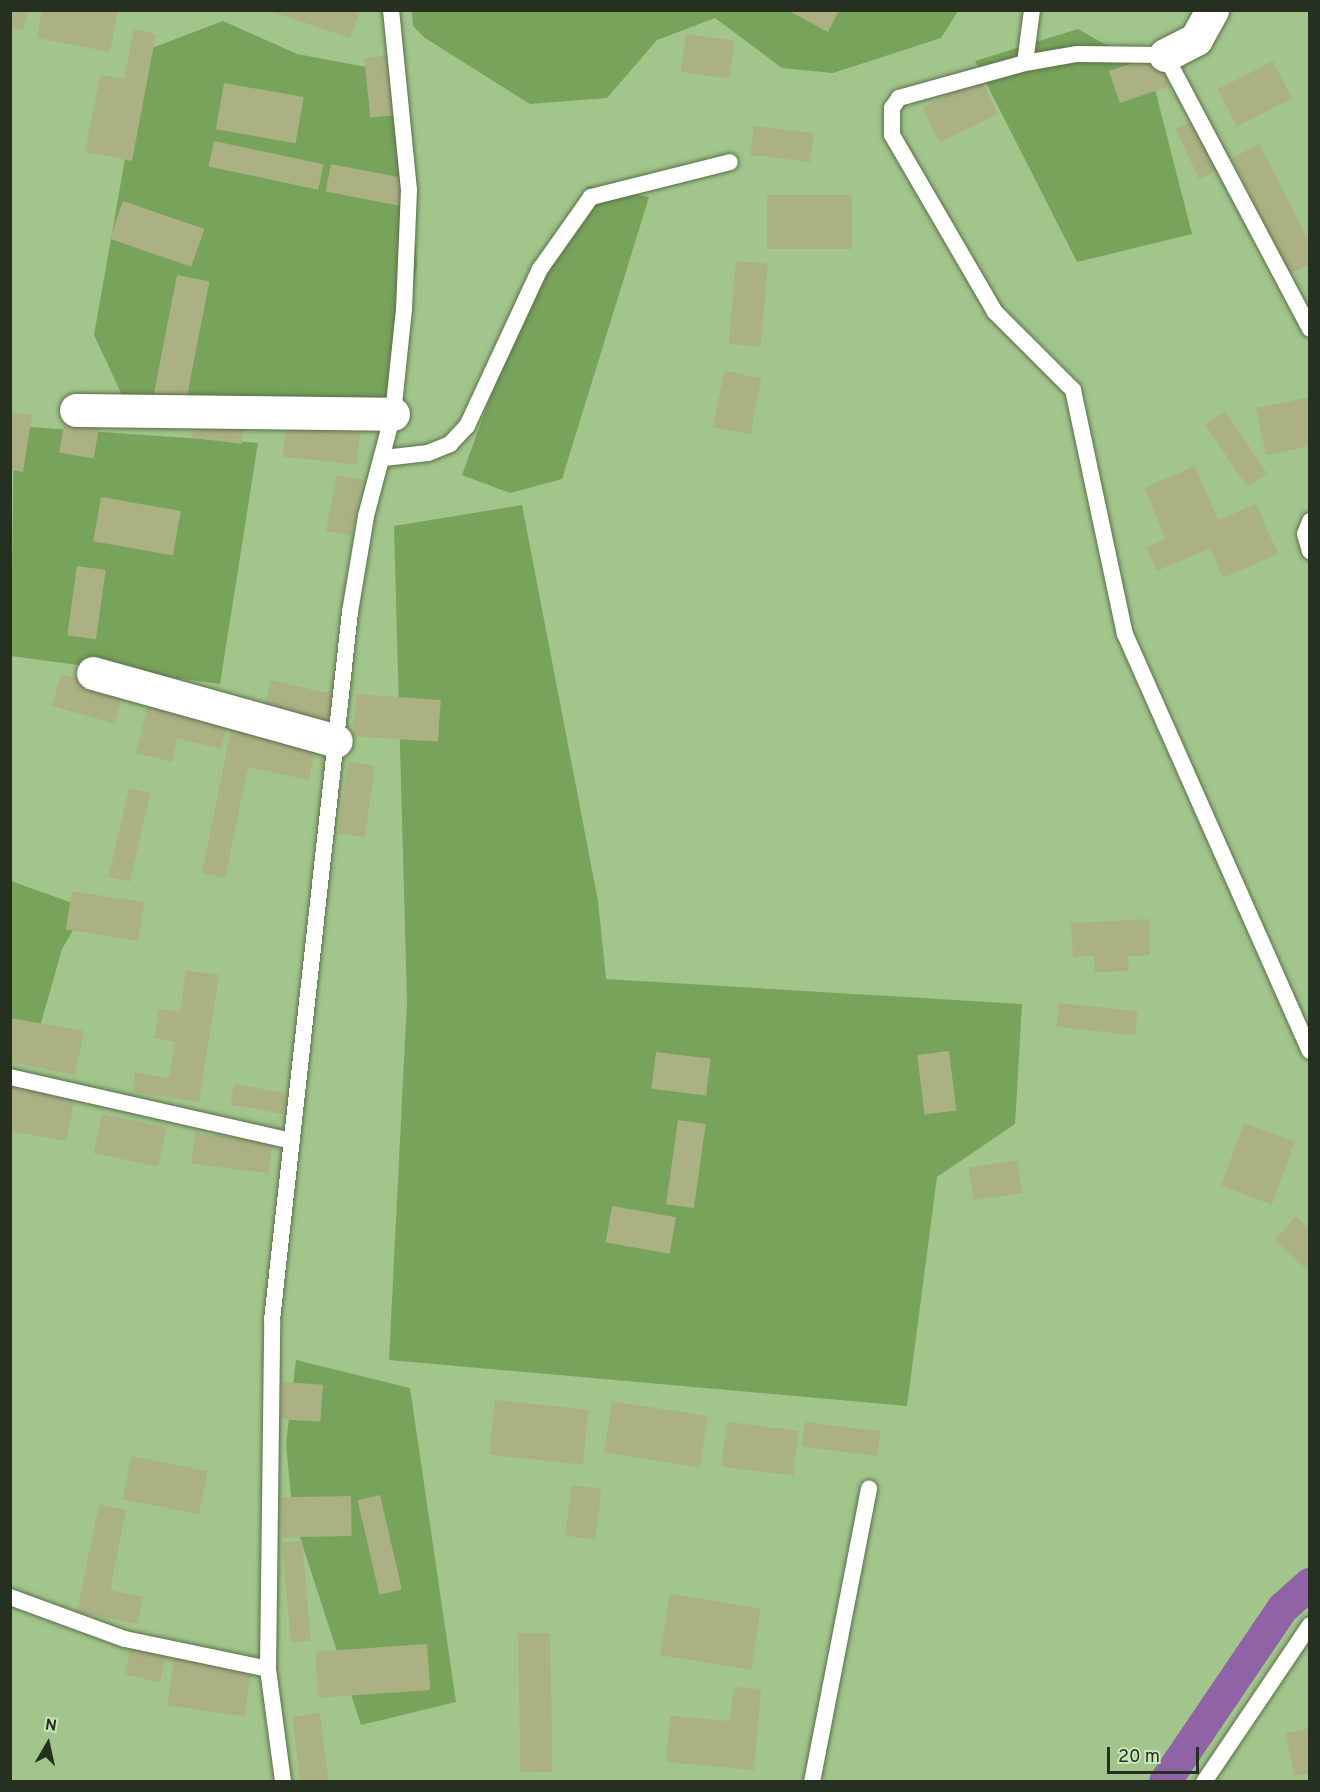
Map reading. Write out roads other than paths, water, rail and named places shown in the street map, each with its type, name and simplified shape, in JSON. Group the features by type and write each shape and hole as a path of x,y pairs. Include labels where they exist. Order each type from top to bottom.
{"street":[{"path":"1165,55 1196,39 1212,10"},
{"path":"76,410 393,414"},
{"path":"93,673 336,741"}],"lane":[{"path":"282,1782 268,1669 272,1320 336,741 366,516 384,458 393,414 409,189 391,10"},
{"path":"1025,63 1032,10"},
{"path":"1310,329 1165,55 1077,54 1025,63 899,98 892,108 892,135 995,312 1073,390 1125,634 1310,1051"},
{"path":"384,458 428,453 450,444 467,426 540,269 591,197 730,162"},
{"path":"1310,521 1305,534 1310,551"},
{"path":"10,1077 292,1142"},
{"path":"812,1782 869,1488"},
{"path":"10,1597 124,1639 268,1669"},
{"path":"1204,1782 1310,1625"}],"waterway":[{"path":"1165,1782 1283,1608 1310,1584"}]}
